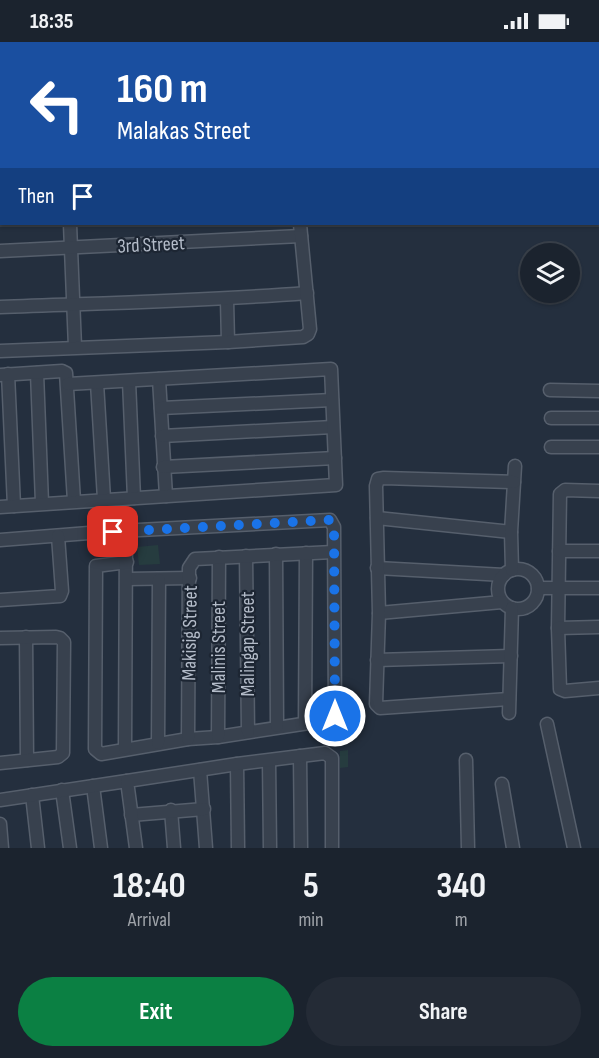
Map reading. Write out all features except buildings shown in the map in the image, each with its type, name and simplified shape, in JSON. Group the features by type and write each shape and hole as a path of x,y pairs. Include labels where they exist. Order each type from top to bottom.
{"street":[{"path":"70,225 75,347"},
{"path":"0,351 303,337 310,329 301,230"},
{"name":"3rd Street","path":"0,251 70,248 301,230"},
{"path":"0,307 178,299 227,300 307,293"},
{"path":"227,300 228,342"},
{"path":"0,507 336,485 331,369 68,384"},
{"path":"14,506 4,375 62,371 67,376 74,501"},
{"path":"37,373 42,503"},
{"path":"159,379 166,496"},
{"path":"129,381 134,498"},
{"path":"97,383 104,500"},
{"path":"550,390 599,391"},
{"path":"161,408 333,400"},
{"path":"551,418 599,418"},
{"path":"162,436 333,428"},
{"path":"551,447 599,447"},
{"path":"163,466 335,458"},
{"path":"509,713 511,656 507,605 498,591 500,579 508,572 515,466"},
{"path":"509,699 380,708 376,704 379,614 376,486 378,479 514,482"},
{"path":"599,491 562,491 558,628 560,689 566,691 599,688"},
{"path":"377,518 511,532"},
{"path":"0,540 330,520 334,527 334,719 158,743 101,754 95,749 96,566 127,562"},
{"path":"125,748 126,531"},
{"path":"0,600 60,596 62,591 58,536"},
{"path":"559,551 599,551"},
{"name":"Makisig Street","path":"188,739 189,568 191,562 195,559 219,557 333,552"},
{"path":"305,723 306,553"},
{"path":"276,554 277,726"},
{"name":"Malingap Street","path":"246,556 248,732"},
{"name":"Malinis Street","path":"218,736 219,557"},
{"path":"377,568 508,572 518,569 529,573 537,582 538,588 530,605 518,609 507,605 379,614"},
{"path":"127,579 190,578"},
{"path":"158,743 159,580"},
{"path":"538,588 599,588"},
{"path":"558,628 599,627"},
{"path":"0,638 56,636 64,642 63,753 58,757 0,763"},
{"path":"26,637 27,760"},
{"path":"377,660 511,656"},
{"path":"547,724 574,848"},
{"path":"0,800 325,753 332,758 332,848"},
{"path":"300,756 301,848"},
{"path":"466,760 468,848"},
{"path":"269,761 270,848"},
{"path":"237,764 237,848"},
{"path":"200,770 206,848"},
{"path":"127,780 136,848"},
{"path":"502,784 513,848"},
{"path":"93,786 101,848"},
{"path":"62,790 70,848"},
{"path":"32,795 38,848"},
{"path":"131,815 204,809"},
{"path":"171,810 174,848"},
{"path":"0,824 2,848"}],"green space":[{"path":"158,545 160,564 139,565 137,547"},
{"path":"348,750 348,767 340,768 340,751"}],"route":[{"path":"113,532 330,520 334,527 335,716"}]}
